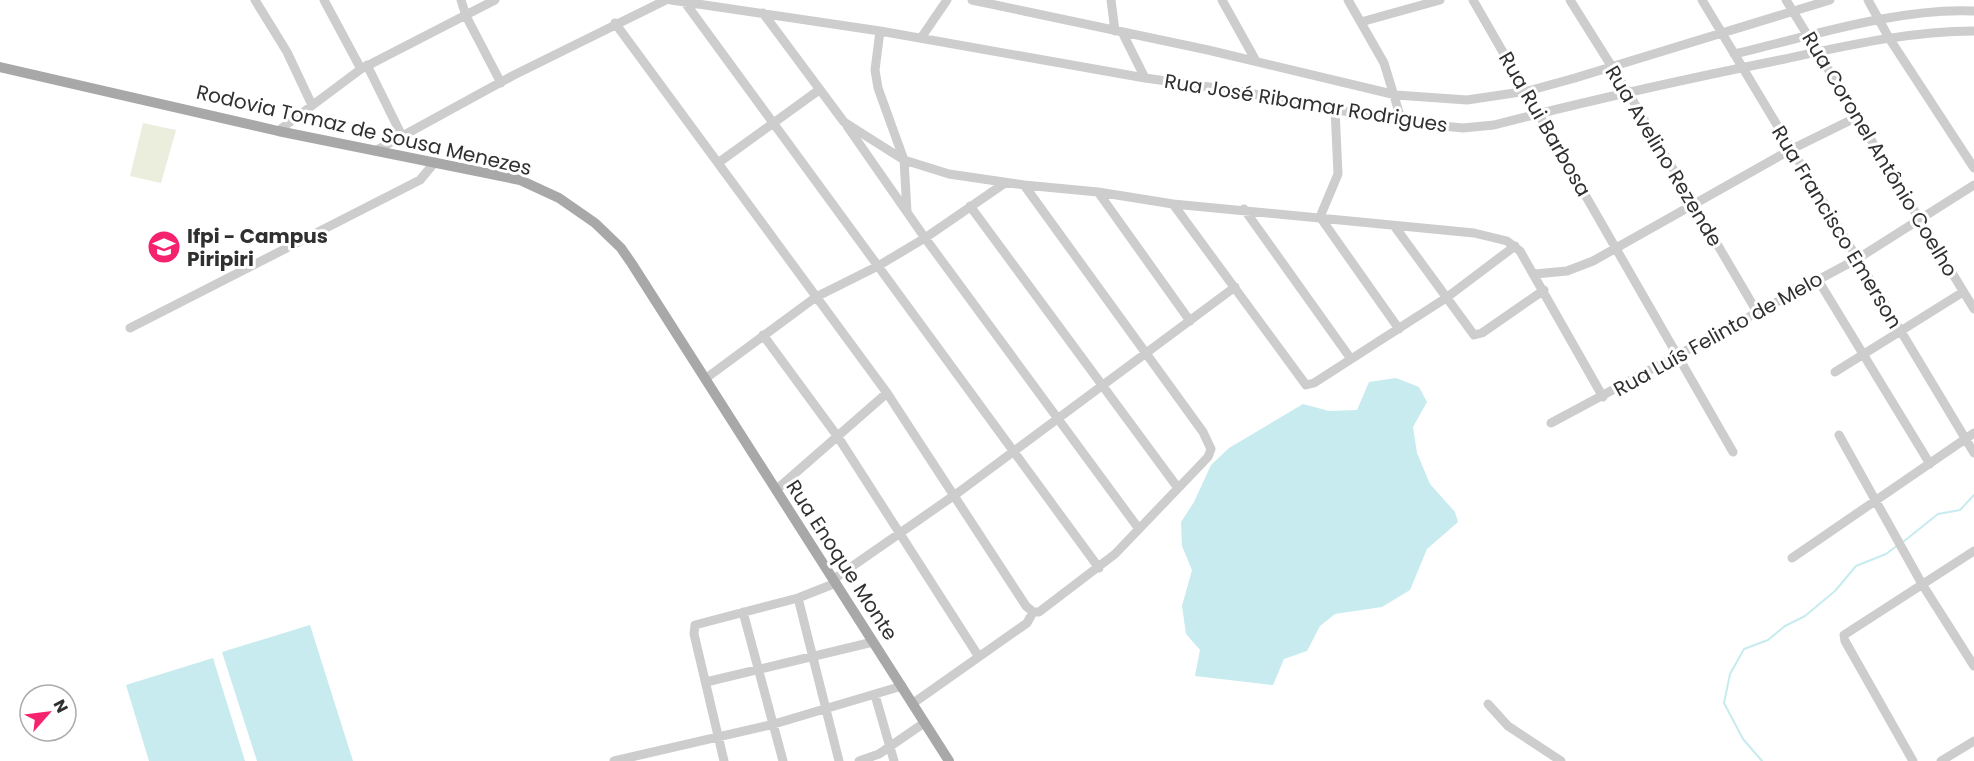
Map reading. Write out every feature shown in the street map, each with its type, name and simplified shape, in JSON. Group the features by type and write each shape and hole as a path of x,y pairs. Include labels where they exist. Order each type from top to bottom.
{"main road":[{"name":"Rodovia Tomaz de Sousa Menezes","path":"0,68 375,151 520,180 559,198 595,223 621,248 705,379"},
{"name":"Rua Enoque Monte","path":"705,379 949,761"}],"street":[{"path":"255,0 287,52 312,105"},
{"path":"324,0 402,136"},
{"path":"461,0 466,16 501,82"},
{"path":"278,130 364,67 495,0"},
{"path":"375,151 501,82 615,23 666,0"},
{"name":"Rua José Ribamar Rodrigues","path":"671,0 880,31 1145,78 1238,91 1402,122 1474,128 1742,68 1889,38 1927,32 1974,31"},
{"path":"921,38 947,0"},
{"path":"972,0 1256,61 1396,95 1467,100 1528,91 1612,68 1830,0"},
{"path":"1111,0 1119,32 1145,78"},
{"path":"1221,0 1256,61"},
{"path":"1348,0 1384,63 1396,95 1402,122"},
{"path":"1361,22 1440,0"},
{"name":"Rua Rui Barbosa","path":"1473,0 1528,91 1733,452"},
{"name":"Rua Avelino Rezende","path":"1570,0 1629,94 1757,312"},
{"name":"Rua Francisco Emerson","path":"1702,0 1974,453"},
{"name":"Rua Coronel Antônio Coelho","path":"1786,0 1974,309"},
{"path":"1868,0 1889,38 1974,168"},
{"path":"684,1 1099,568"},
{"path":"1734,54 1879,21 1943,10 1974,11"},
{"path":"763,12 1139,530"},
{"path":"615,23 887,393 1033,612"},
{"path":"880,31 875,70 878,88 904,160 908,214"},
{"path":"718,163 819,90"},
{"path":"1320,217 1338,174 1335,109"},
{"path":"1534,274 1555,273 1581,267 1792,149 1857,117"},
{"path":"844,122 904,160 949,174 1005,183 1098,192 1173,204 1244,209 1395,227 1474,233 1506,240 1515,246 1544,290 1603,397"},
{"path":"130,327 420,180 435,162"},
{"path":"705,379 816,297 878,266 925,238 1005,183"},
{"path":"1024,185 1210,444 1211,449 1208,458 1099,568 1042,611 1033,612"},
{"name":"Rua Luís Felinto de Melo","path":"1551,423 1857,259 1919,222 1974,185"},
{"path":"1098,192 1190,321"},
{"path":"1173,204 1302,383 1314,383 1399,329 1446,298 1515,246"},
{"path":"970,206 1102,388 1178,488"},
{"path":"1244,209 1351,359"},
{"path":"1320,217 1399,329"},
{"path":"1395,227 1468,330 1477,336 1544,290"},
{"path":"1818,280 1930,464"},
{"path":"724,761 694,634 696,625 798,598 835,581 1102,388 1235,287"},
{"path":"1835,372 1963,292"},
{"path":"763,335 838,437 898,535 979,657"},
{"path":"776,490 887,393"},
{"path":"1792,558 1974,433"},
{"path":"1839,435 1922,584 1974,666"},
{"path":"1912,761 1845,640 1848,631 1974,551"},
{"path":"798,598 839,761"},
{"path":"743,612 783,761"},
{"path":"912,704 1027,623 1033,612"},
{"path":"706,682 759,667 873,642"},
{"path":"614,761 774,724 902,686"},
{"path":"875,695 894,761"},
{"path":"1488,704 1508,726 1560,761"},
{"path":"859,761 890,747 924,723"},
{"path":"1941,761 1974,741"}],"green space":[{"path":"143,123 176,130 161,183 130,176"}],"water":[{"path":"1396,378 1419,387 1427,402 1413,427 1417,453 1430,484 1455,512 1458,522 1427,549 1410,590 1382,607 1335,614 1320,626 1307,651 1284,659 1273,685 1195,676 1200,650 1186,634 1182,606 1192,570 1182,546 1181,522 1194,502 1211,465 1229,448 1303,404 1329,411 1357,410 1369,382"},
{"path":"310,625 353,761 257,761 222,652"},
{"path":"213,658 245,761 149,761 126,685"}],"waterway":[{"path":"1903,542 1938,514 1960,510 1974,495"},
{"path":"1762,761 1743,739 1724,703 1730,674 1744,649 1768,640 1785,626 1805,616 1835,591 1856,566 1886,554 1898,545"}],"place":[{"name":"Ifpi - Campus Piripiri","path":"164,247"}]}
